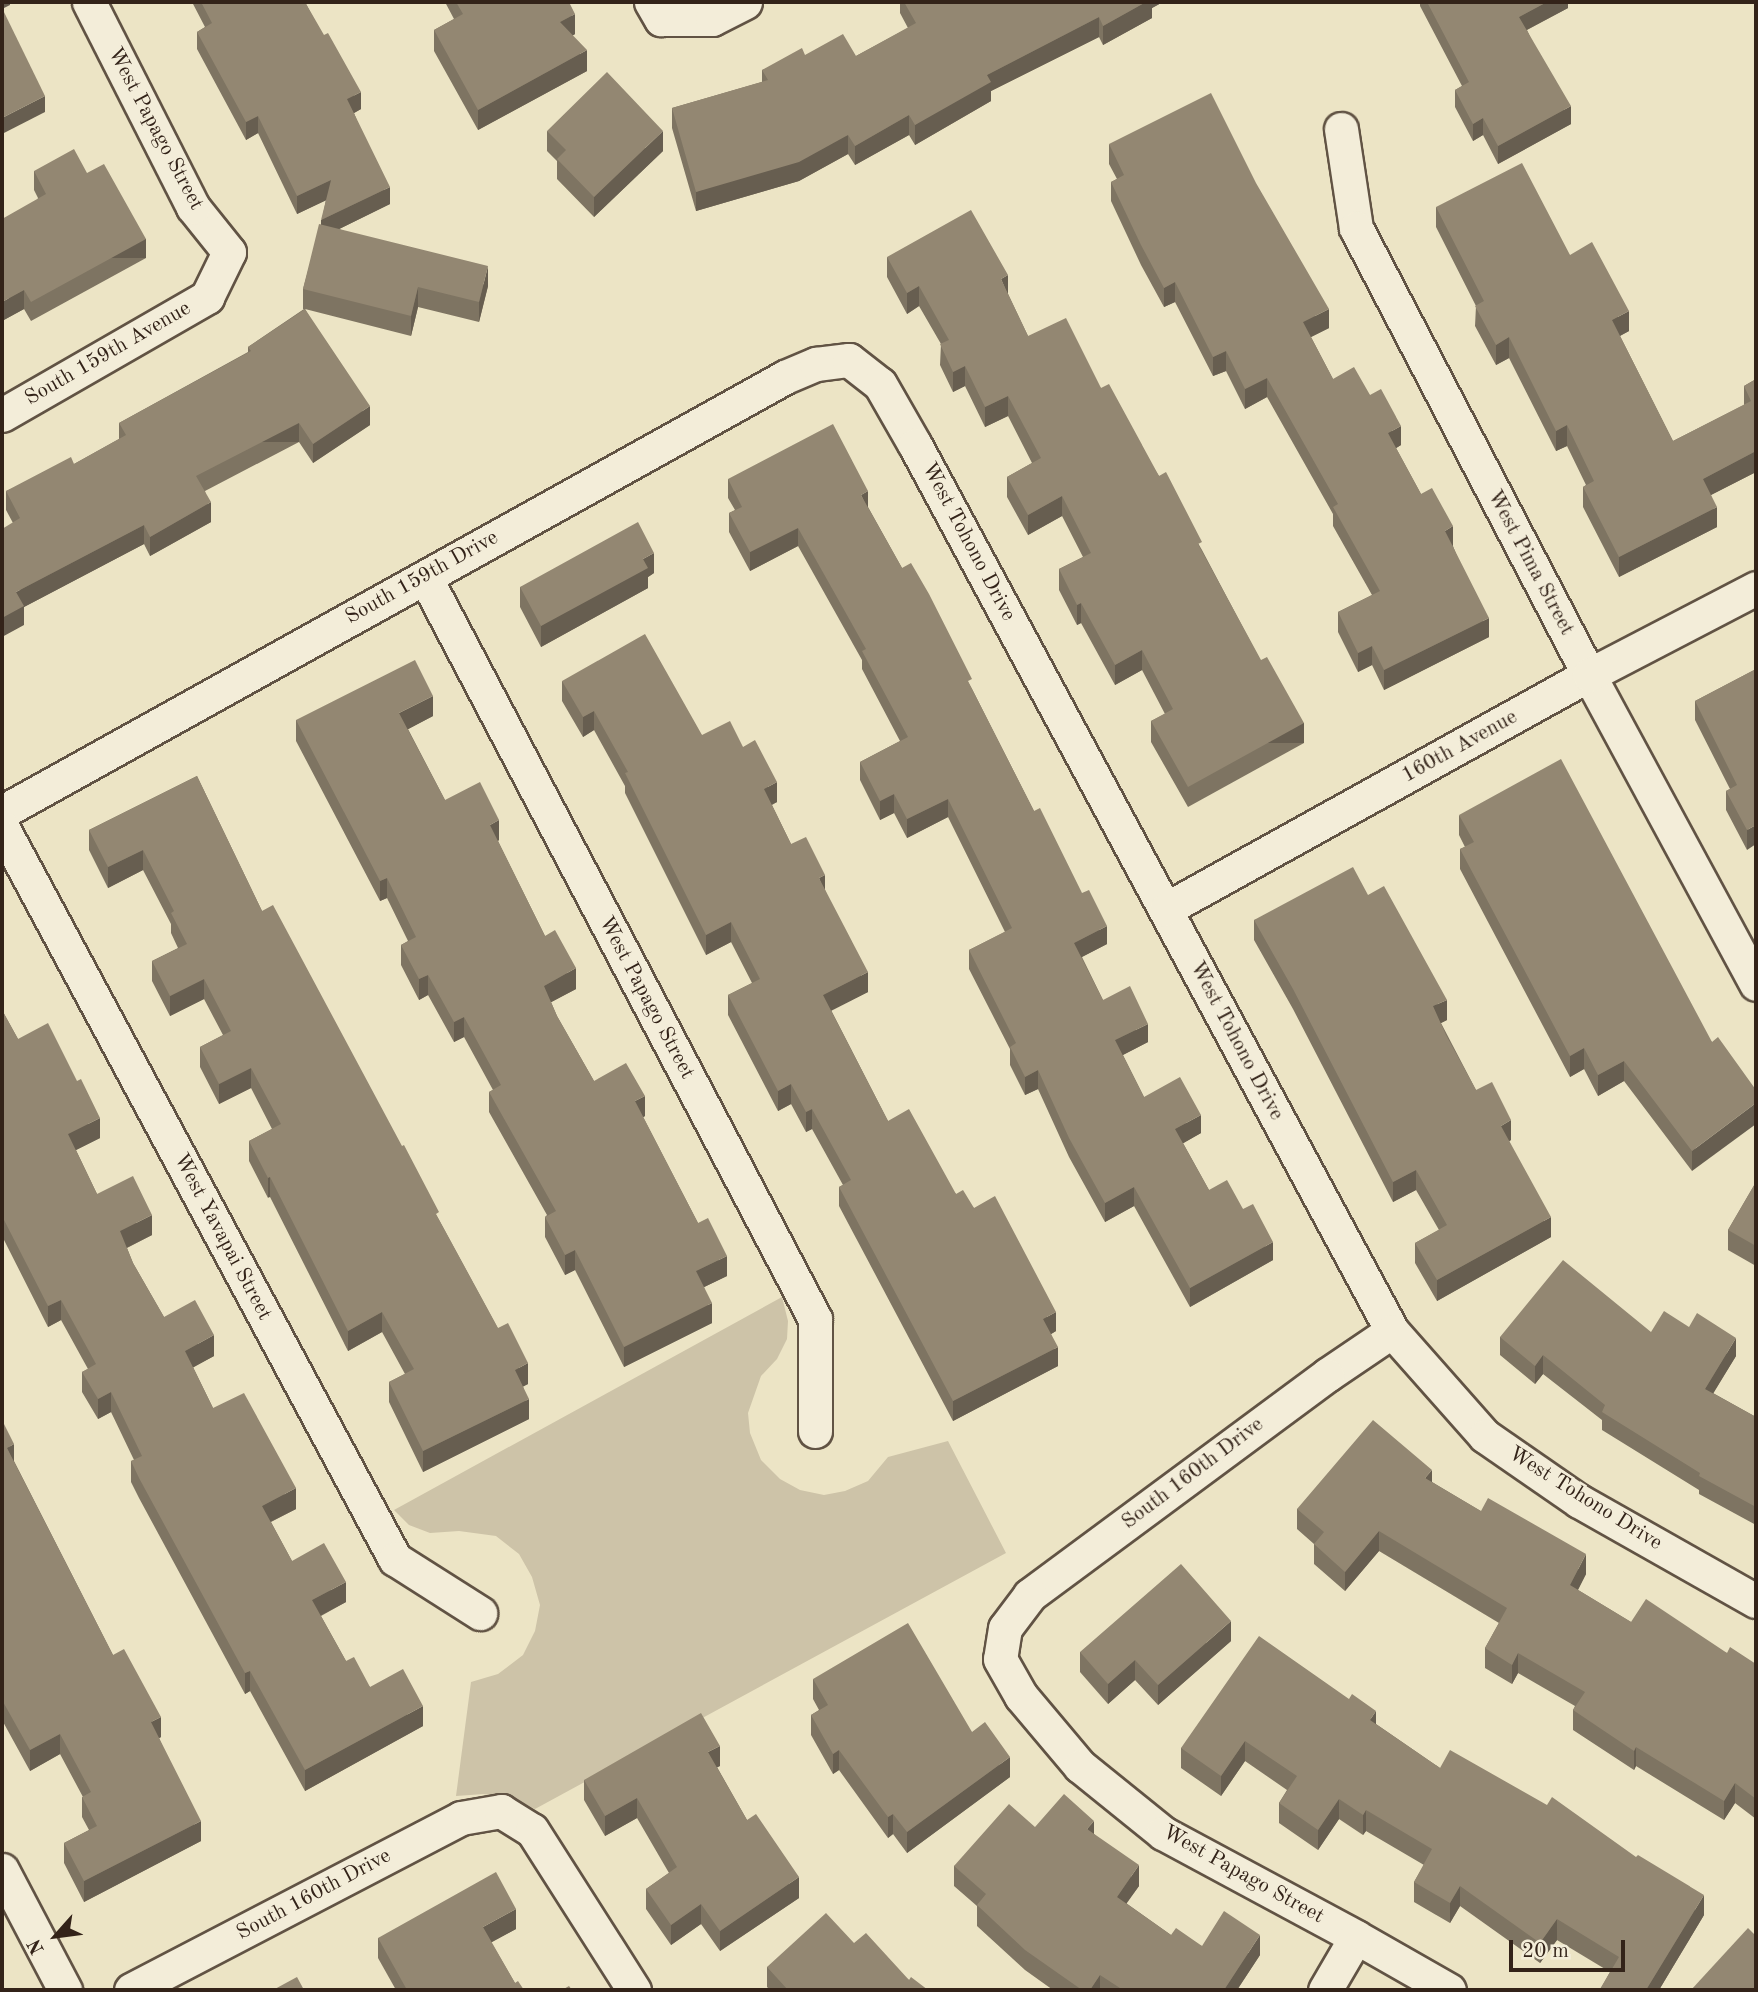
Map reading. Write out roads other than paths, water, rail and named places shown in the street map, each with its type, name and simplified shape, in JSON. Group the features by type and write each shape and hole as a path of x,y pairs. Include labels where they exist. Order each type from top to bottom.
{"street":[{"name":"West Papago Street","path":"89,2 193,207 229,252"},
{"path":"656,10 712,19 745,2"},
{"name":"West Pima Street","path":"1341,129 1356,228 1589,675 1756,984"},
{"name":"South 159th Avenue","path":"2,415 207,297 229,252"},
{"name":"South 159th Drive","path":"2,811 785,377 816,364 849,360"},
{"name":"West Tohono Drive","path":"849,360 880,384 915,445 1392,1331 1485,1436 1579,1501 1756,1601"},
{"name":"West Papago Street","path":"425,577 816,1319 815,1431"},
{"name":"160th Avenue","path":"1166,909 1589,675 1756,588"},
{"name":"West Yavapai Street","path":"2,827 396,1559 480,1613"},
{"name":"South 160th Drive","path":"1005,1628 1030,1595 1327,1375 1392,1331"},
{"name":"West Papago Street","path":"1005,1628 1000,1659 1021,1696 1080,1766 1163,1833 1448,1990"},
{"name":"South 160th Drive","path":"131,1990 461,1818 501,1811 532,1830 634,1990"},
{"path":"2,1870 65,1990"},
{"path":"1325,1990 1356,1937"}]}
